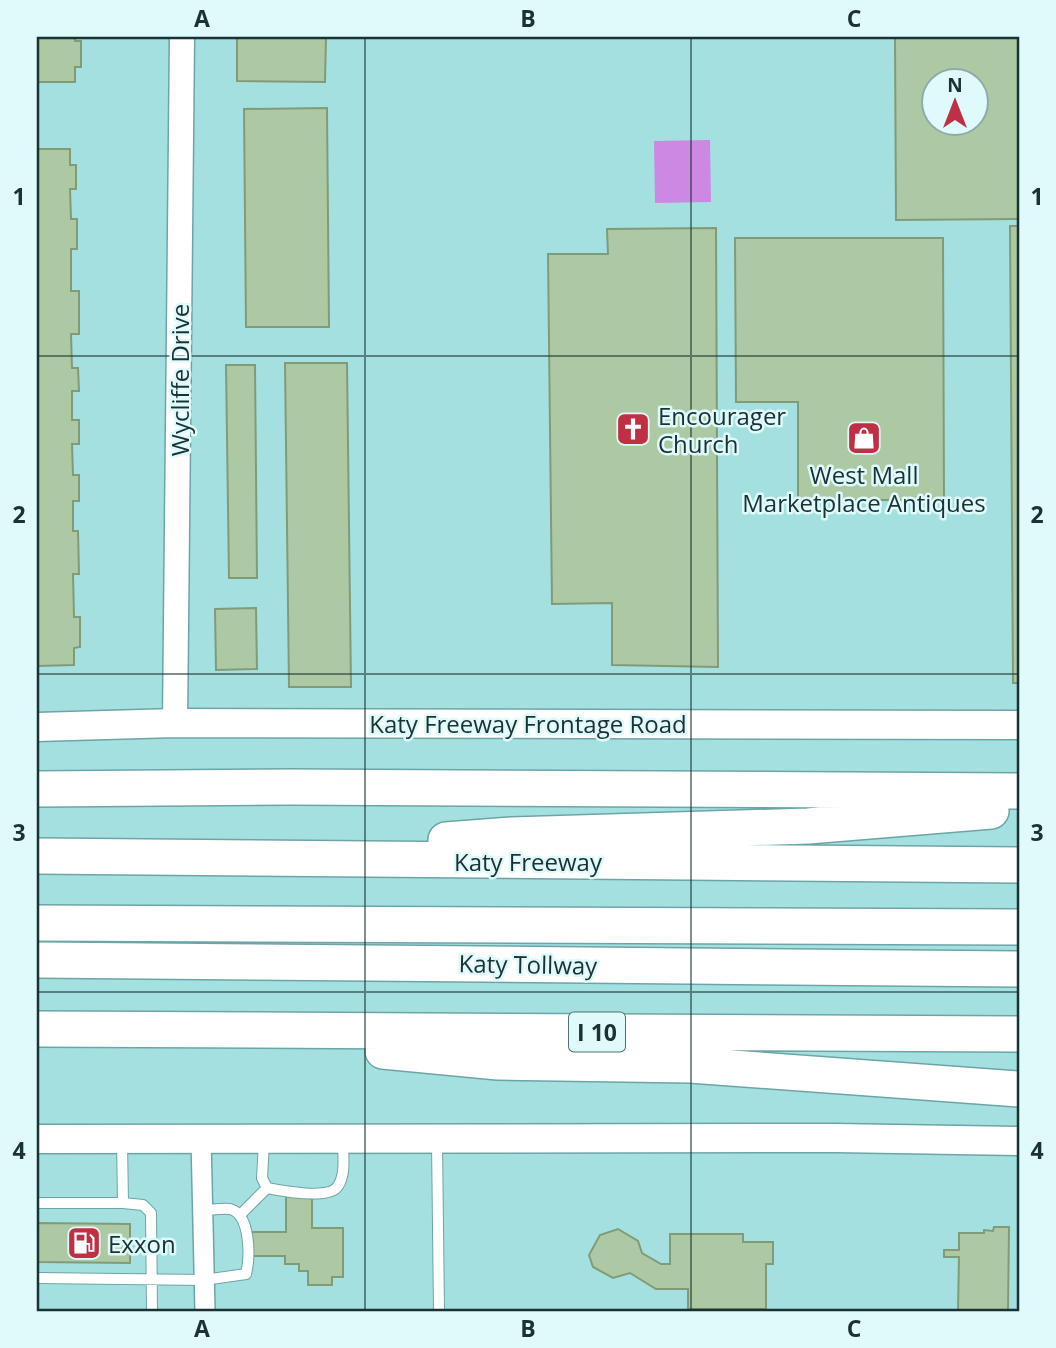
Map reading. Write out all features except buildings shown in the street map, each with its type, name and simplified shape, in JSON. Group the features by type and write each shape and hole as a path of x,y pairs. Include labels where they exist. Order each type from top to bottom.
{"highway":[{"path":"37,789 290,787 1019,791"},
{"path":"215,859 512,835 808,826 1019,809"},
{"name":"Katy Freeway","path":"37,856 1019,865"},
{"name":"Katy Tollway","path":"37,923 1019,928"},
{"name":"Katy Tollway","path":"37,960 1019,969"},
{"name":"I 10","path":"37,1029 1019,1034"},
{"path":"174,1030 498,1062 690,1065 1019,1089"}],"main road":[{"name":"Katy Freeway Frontage Road","path":"37,727 176,723 1019,725"},
{"path":"37,1139 911,1138 1019,1141"}],"street":[{"name":"Wycliffe Drive","path":"176,723 182,37"},
{"path":"201,1138 205,1311"}],"lane":[{"path":"264,1138 262,1178 267,1188"},
{"path":"267,1188 290,1192 331,1193 338,1187 343,1174 343,1138"},
{"path":"437,1138 439,1311"},
{"path":"122,1139 122,1203"},
{"path":"240,1215 267,1188"},
{"path":"37,1203 122,1203 143,1205 152,1213 152,1311"},
{"path":"37,1278 204,1280 231,1279 246,1275 246,1229 240,1215 231,1209 202,1210"}],"shaded area":[{"path":"710,140 711,202 655,203 654,141"}],"place":[{"name":"Encourager Church","path":"633,429"},
{"name":"West Mall Marketplace Antiques","path":"864,438"},
{"name":"Exxon","path":"84,1243"}]}
